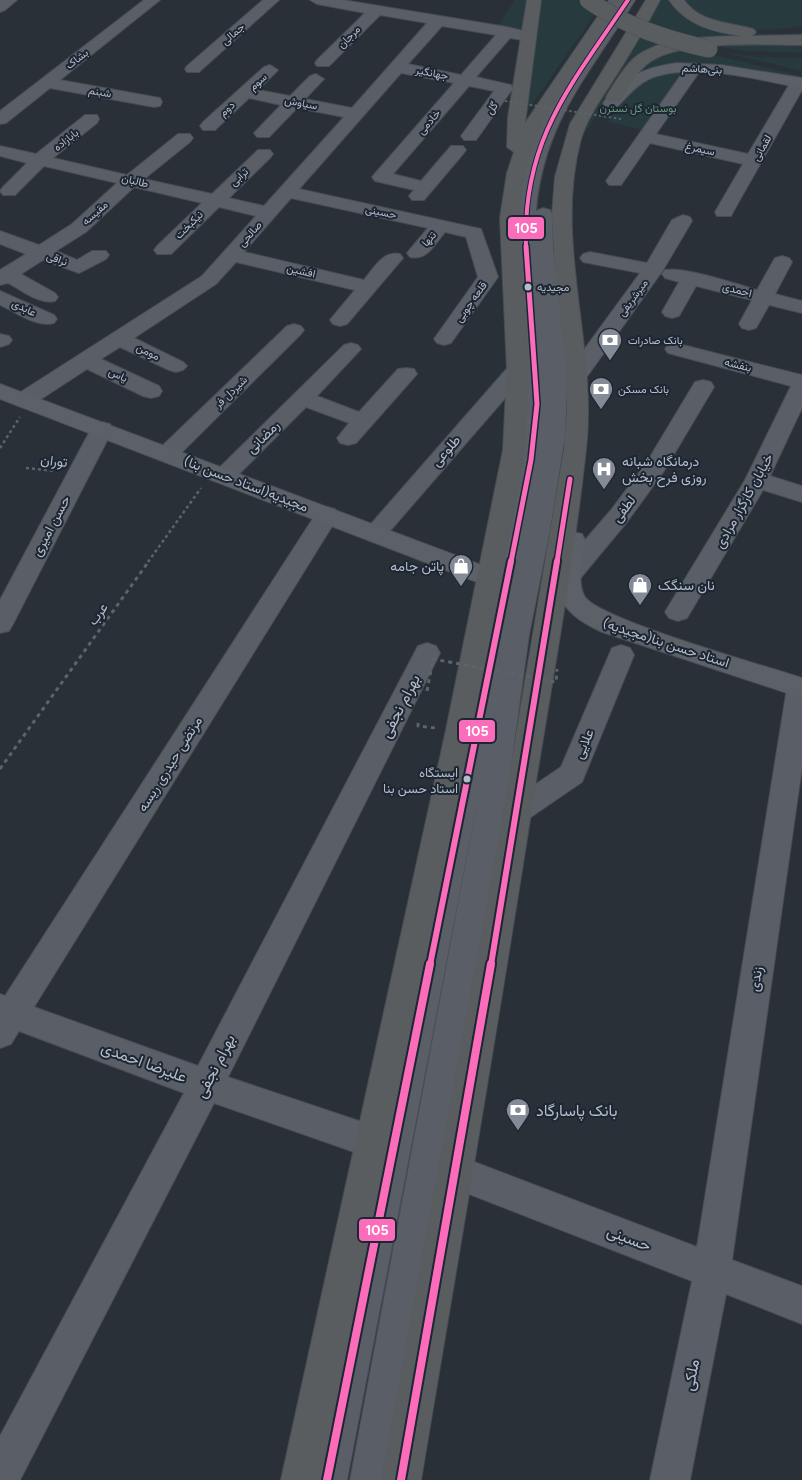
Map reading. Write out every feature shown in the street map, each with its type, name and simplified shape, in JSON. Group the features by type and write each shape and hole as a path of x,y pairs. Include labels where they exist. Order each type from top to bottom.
{"highway":[{"path":"301,1480 374,1142 491,578 514,450 518,370 509,226 516,173 516,117 534,0"},
{"path":"588,0 614,18 642,31 709,49 788,56"},
{"path":"516,173 534,120 616,0"},
{"path":"401,1480 518,811 576,442 578,373 562,253 563,182 570,147 582,118 653,0"},
{"path":"676,0 681,8 692,16 722,27 769,33 802,29"},
{"path":"602,119 637,65 658,52 688,45 802,40"},
{"path":"563,182 592,135"}],"main road":[{"path":"709,49 801,80"},
{"name":"بنی‌هاشم","path":"611,103 636,80 649,73 663,70 694,68 726,70 801,80"},
{"name":"مجیدیه(استاد حسن بنا)","path":"0,391 491,578"},
{"name":"استاد حسن بنا(مجیدیه)","path":"576,442 574,526 569,575 569,585 575,603 586,614 598,620 801,688"}],"street":[{"path":"0,7 10,0"},
{"name":"بشاک","path":"0,119 153,0"},
{"name":"جمالی","path":"193,69 272,0"},
{"path":"317,0 527,36"},
{"path":"326,1480 531,460 537,386 524,254 529,187 537,153 553,114 628,0"},
{"path":"370,1480 459,991 492,800 516,635 538,530 554,436 557,366 543,248 544,202 554,155 566,124 642,0"},
{"name":"مرجان","path":"323,63 376,11"},
{"name":"صالحی","path":"27,401 119,338 209,280 437,22"},
{"name":"خادمی","path":"457,150 422,192 381,177 507,32"},
{"name":"جهانگیر","path":"397,66 466,80"},
{"path":"615,181 694,68"},
{"name":"سوم","path":"246,93 270,70"},
{"path":"263,133 316,79"},
{"name":"گل","path":"466,80 504,87 506,90 470,136"},
{"name":"لقمانی","path":"724,212 801,80"},
{"name":"شبنم","path":"47,83 153,102"},
{"name":"سیاوش","path":"246,93 356,114"},
{"name":"دوم","path":"209,126 246,93"},
{"name":"بابازاده","path":"9,191 40,160 91,119"},
{"name":"سیمرغ","path":"646,137 754,161"},
{"name":"مقیسه","path":"4,277 79,228 132,180 184,138"},
{"name":"طالبان","path":"0,151 269,213"},
{"name":"ترابی","path":"214,200 264,154"},
{"name":"حسینی","path":"287,192 474,233"},
{"name":"نیکبخت","path":"164,250 214,200"},
{"name":"تنها","path":"417,253 433,224 439,204"},
{"path":"672,312 672,274 679,224 683,221"},
{"path":"3,229 41,254"},
{"name":"قلعه چوبی","path":"444,339 488,277 474,233"},
{"name":"نراقی","path":"41,254 79,268 99,255"},
{"name":"افشین","path":"232,255 369,286"},
{"name":"احمدی","path":"590,258 621,256 672,274 802,307"},
{"path":"340,320 393,258"},
{"path":"749,324 782,262"},
{"name":"میرشریفی","path":"578,373 672,274"},
{"path":"4,277 48,297"},
{"name":"عابدی","path":"0,298 47,319"},
{"name":"شیردل فر","path":"167,454 294,330"},
{"name":"مومن","path":"119,338 176,366"},
{"name":"رمضانی","path":"218,474 302,398 351,349"},
{"name":"بنفشه","path":"675,349 802,383"},
{"name":"یاس","path":"86,360 151,390"},
{"name":"طلوعی","path":"375,533 518,370"},
{"path":"348,438 406,374"},
{"name":"خیابان کارگزار مرادی","path":"678,612 757,480 802,383"},
{"name":"لطفی","path":"569,575 620,516 656,466 703,387"},
{"path":"302,398 363,421"},
{"name":"حسن امیری","path":"0,624 102,429"},
{"path":"757,480 802,494"},
{"name":"مرتضی حیدری ریسه","path":"4,1019 327,515"},
{"name":"بهرام نجفی","path":"0,1477 206,1084 427,653"},
{"name":"علایی","path":"518,811 572,774 622,655"},
{"name":"زندی","path":"712,1270 801,688"},
{"name":"علیرضا احمدی","path":"4,1019 206,1084 374,1142"},
{"name":"حسینی","path":"456,1172 802,1304"},
{"name":"ملکی","path":"670,1480 712,1270"}],"path":[{"path":"505,101 621,119"},
{"path":"0,448 27,401"},
{"name":"توران","path":"26,468 78,474"},
{"name":"عرب","path":"0,769 218,474"},
{"path":"427,691 433,660 556,682 557,669"}],"green space":[{"path":"515,0 530,0 524,32 497,27"},
{"path":"539,0 577,0 595,14 524,116"},
{"path":"660,0 671,0 680,11 693,19 711,26 750,33 802,32 802,38 694,42 644,27"},
{"path":"681,0 802,0 802,26 766,30 727,27 705,20"},
{"path":"640,35 672,46 653,51 605,103 579,141 595,106"},
{"path":"802,41 802,53 745,51 710,45"},
{"path":"681,47 802,76 802,81 717,66 632,74 649,59"},
{"path":"722,52 757,57 802,58 802,71"},
{"name":"بوستان گل نسترن","path":"685,70 644,130 608,122 624,99 638,84 656,76"}],"transit line":[{"name":"105","path":"327,1480 531,460 537,385 525,239 530,181 537,152 554,112 628,0"},
{"name":"105","path":"401,1480 518,811 570,479"}],"place":[{"name":"مجیدیه","path":"528,287"},
{"name":"بانک صادرات","path":"610,361"},
{"name":"بانک مسکن","path":"601,410"},
{"name":"درمانگاه شبانه روزی فرح بخش","path":"604,490"},
{"name":"پاتن جامه","path":"461,587"},
{"name":"نان سنگک","path":"640,606"},
{"name":"ایستگاه استاد حسن بنا","path":"467,779"},
{"name":"بانک پاسارگاد","path":"518,1131"}]}
